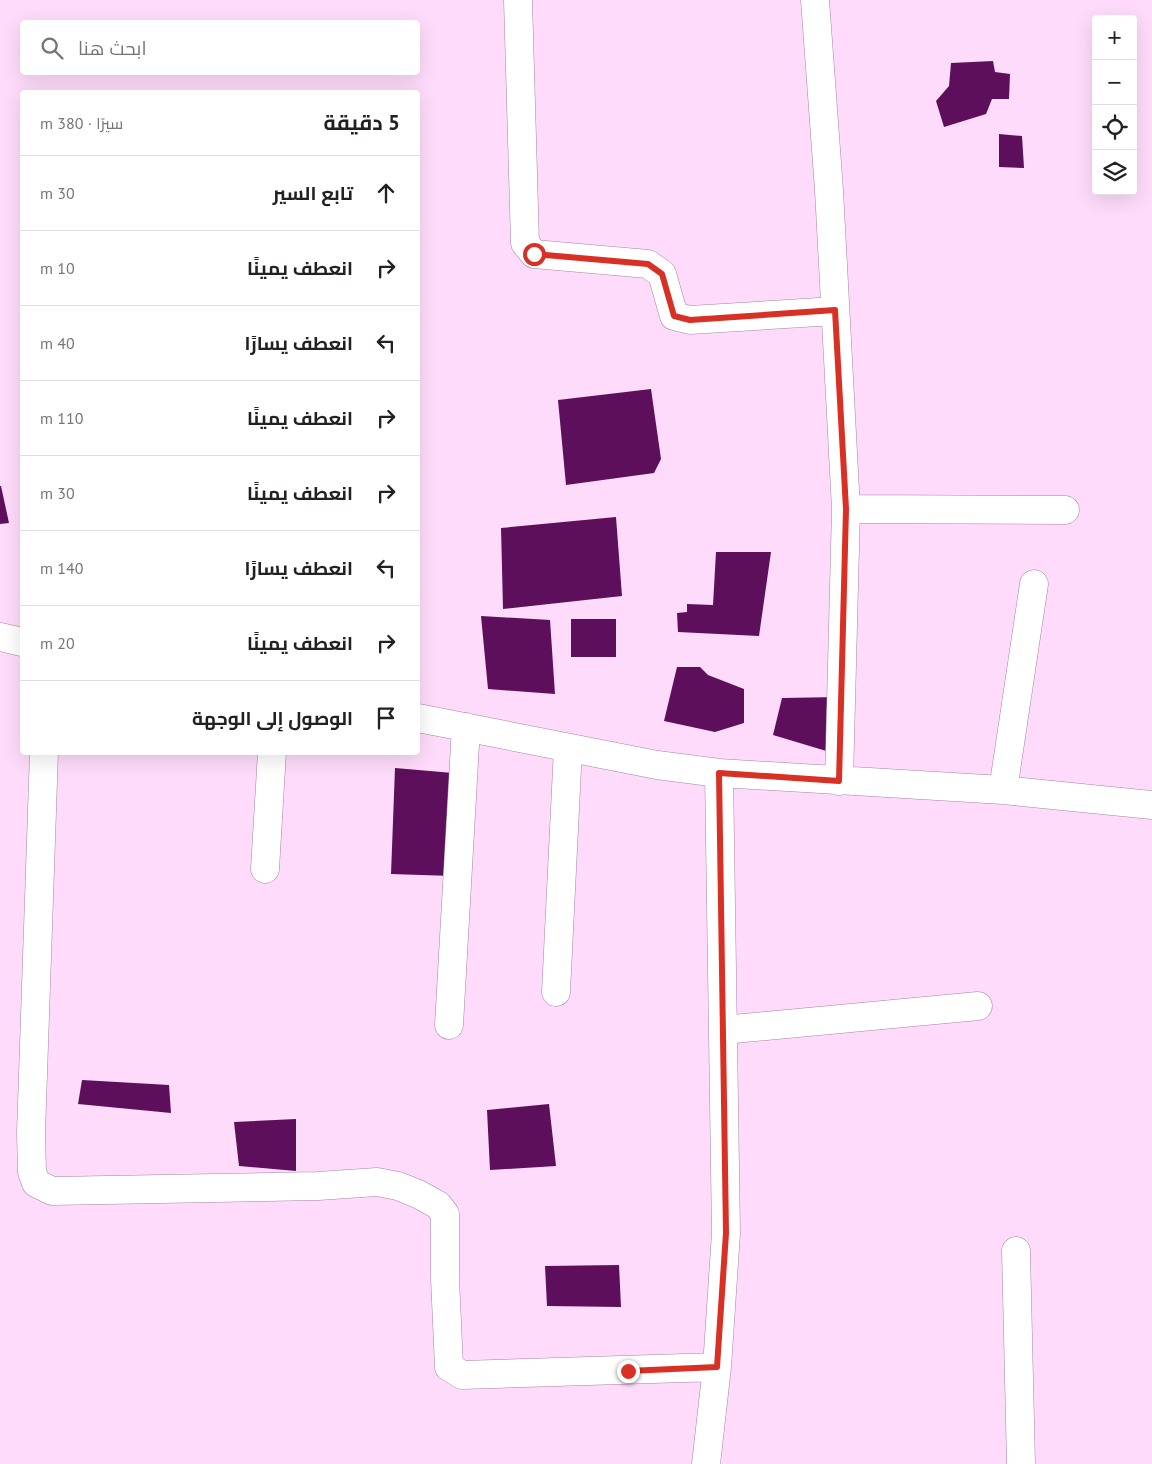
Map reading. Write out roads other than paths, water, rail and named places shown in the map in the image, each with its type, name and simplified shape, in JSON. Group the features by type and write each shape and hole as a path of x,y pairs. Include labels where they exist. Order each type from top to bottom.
{"street":[{"path":"518,0 525,243 534,254 648,264 662,274 674,316 690,320 835,310"},
{"path":"815,0 846,509 839,781"},
{"path":"846,509 1065,510"},
{"path":"1003,790 1034,584"},
{"path":"0,638 20,642"},
{"path":"420,718 657,765 719,773 1003,790 1152,805"},
{"path":"450,1025 466,727"},
{"path":"556,992 568,748"},
{"path":"44,755 31,1133 32,1172 36,1183 52,1191 318,1186 377,1182 398,1186 438,1205 445,1214 449,1367 462,1375 717,1367"},
{"path":"265,869 272,755"},
{"path":"706,1464 717,1367 726,1233 719,773"},
{"path":"723,1030 978,1006"},
{"path":"1016,1251 1021,1464"}]}
